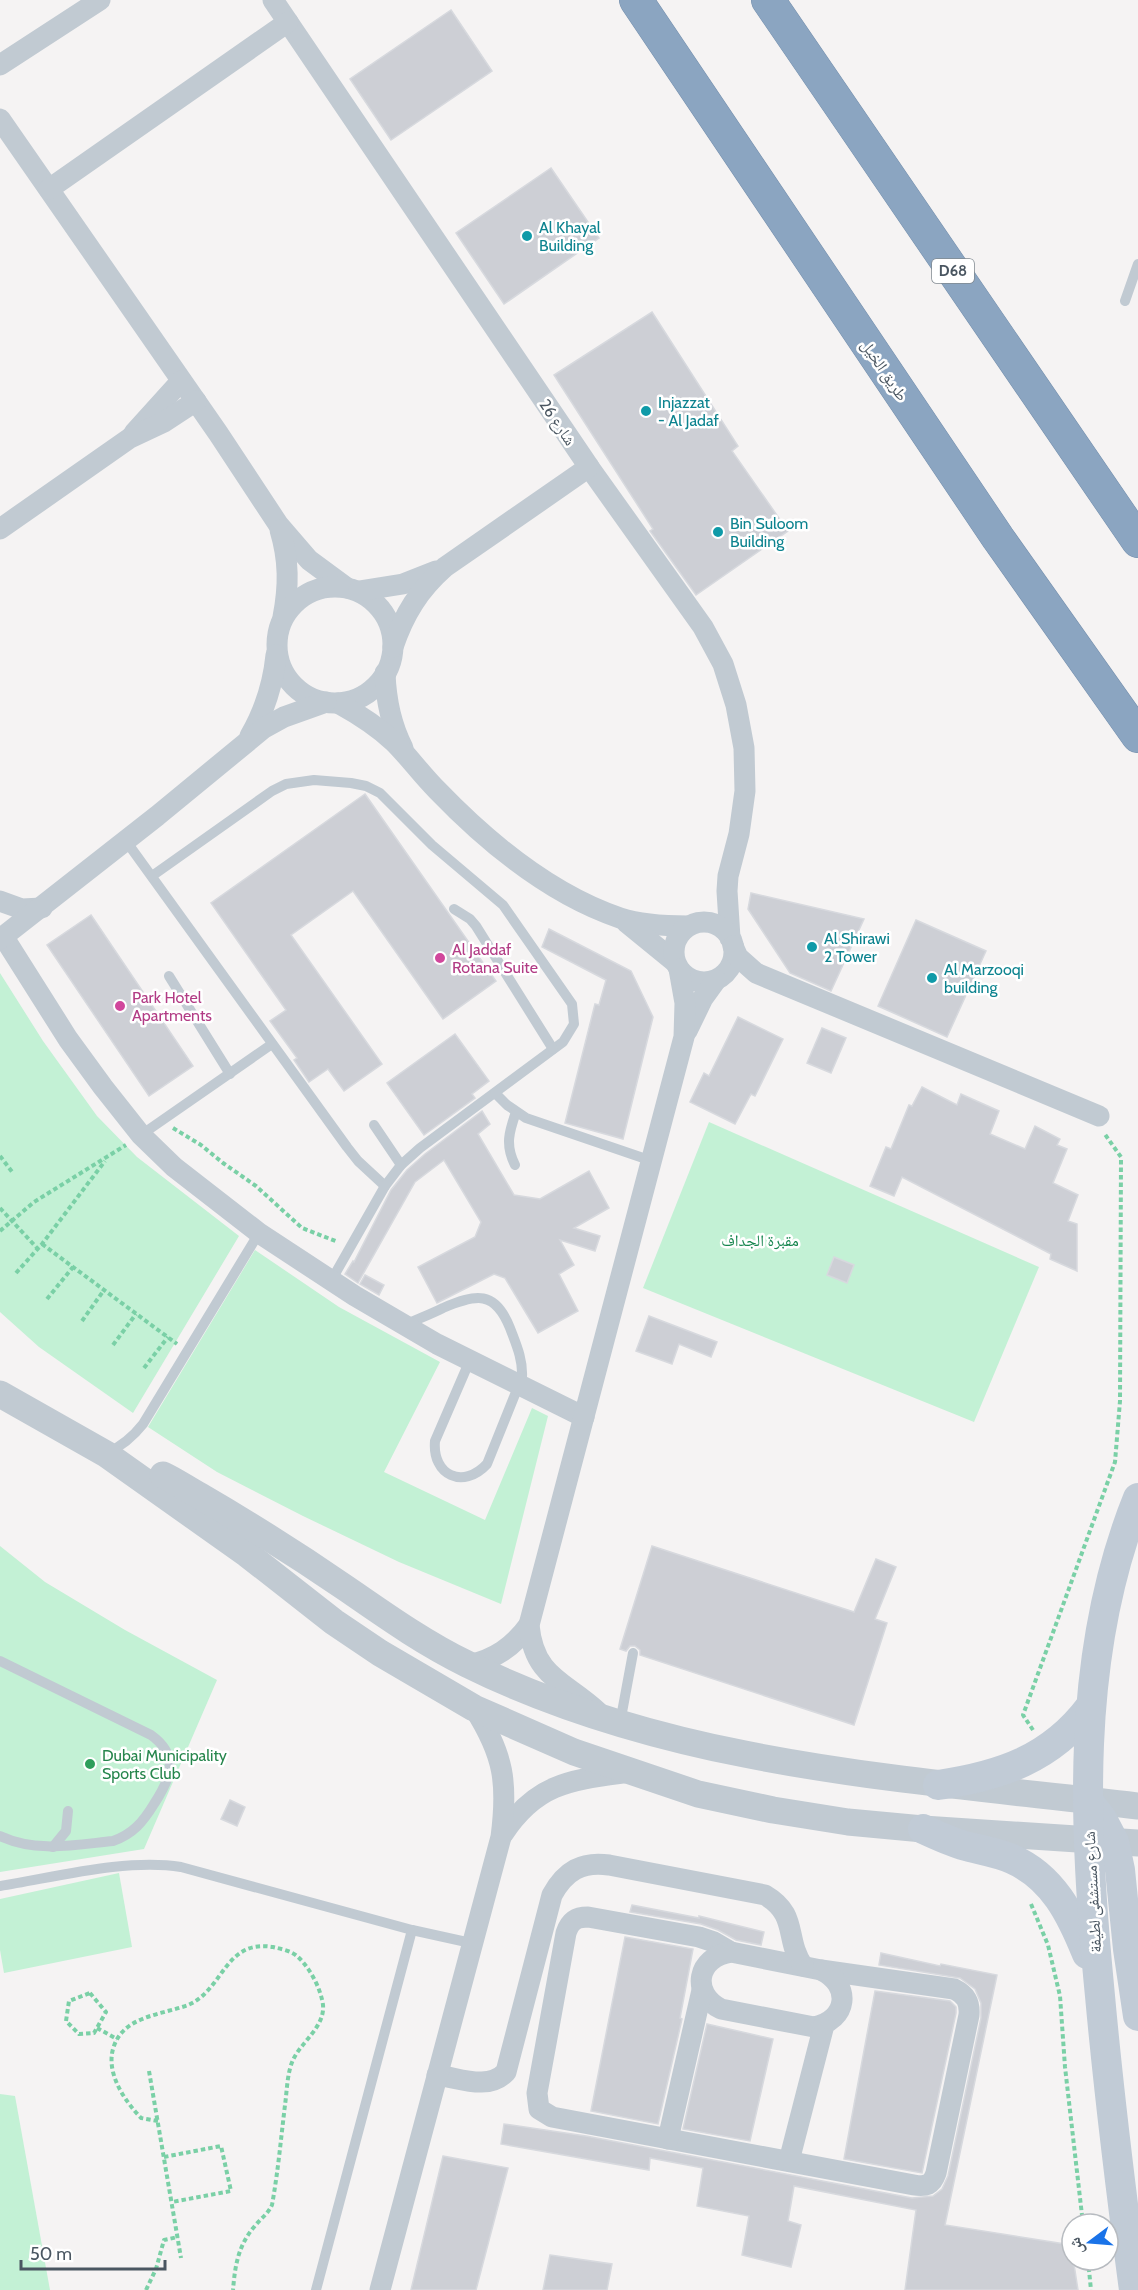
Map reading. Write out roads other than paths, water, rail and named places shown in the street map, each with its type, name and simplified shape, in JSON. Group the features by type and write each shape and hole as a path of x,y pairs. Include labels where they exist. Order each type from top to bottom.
{"highway":[{"name":"طريق الخيل","path":"636,0 998,538 1138,736"},
{"name":"D68","path":"768,0 1138,541"}],"main road":[{"name":"شارع مستشفى لطيفة","path":"1134,2290 1119,2182 1092,1909 1114,1842 1088,1800 1090,1707 1098,1650 1123,1537 1138,1498"},
{"path":"938,1785 1000,1771 1041,1754 1077,1725 1090,1707"},
{"path":"924,1829 964,1845 1012,1859 1037,1874 1057,1893 1072,1917 1098,1980"},
{"path":"1114,1842 1120,1870 1138,2016"}],"street":[{"path":"0,65 99,0"},
{"name":"شارع 26","path":"273,0 589,467 703,627 723,664 736,705 744,748 745,791 740,834 728,876 727,907 732,942"},
{"path":"49,189 288,22"},
{"path":"0,119 196,400 278,524 309,560 378,606 390,626 392,651"},
{"path":"130,438 182,381"},
{"path":"0,529 130,438 164,422 196,400"},
{"path":"584,1417 404,1325 331,1281 260,1233 174,1167 141,1135 68,1039 2,937 126,841 246,741 284,717 360,697 378,683 385,673 400,626 411,604 426,584 445,567 589,467"},
{"path":"246,741 259,721 268,700 274,677 279,628 288,594 285,546 278,524"},
{"path":"283,617 300,598 310,591 335,586 353,589 403,584 445,567"},
{"path":"276,653 283,672 294,687 315,699 332,703 377,728 395,744 461,815 521,864 587,904 621,918 654,925 690,925 709,922 717,925 732,942 746,966 756,973 768,976 1100,1116"},
{"path":"385,673 392,719 411,762"},
{"name":"شارع 26","path":"690,925 712,902 728,876"},
{"path":"0,901 22,909 42,908"},
{"path":"621,918 692,980 708,982 719,977 768,976"},
{"path":"684,1037 685,1003 674,946 681,932 690,925"},
{"path":"613,1720 548,1674 534,1651 529,1625 684,1037 703,998 732,962 732,942"},
{"path":"0,1394 106,1454 247,1554 334,1622 380,1653 474,1708 574,1752 698,1794 773,1810 848,1822 1114,1842"},
{"path":"106,1454 128,1459 169,1478 304,1560 414,1635 469,1665 544,1698 712,1747 770,1758 938,1785 1138,1806"},
{"path":"469,1665 497,1656 509,1647 529,1625"},
{"path":"380,2290 471,1943 501,1838 504,1783 499,1756 489,1731 474,1708"},
{"path":"501,1838 514,1817 532,1799 552,1787 575,1780 634,1772"},
{"path":"436,2075 484,2083 492,2082 506,2072 552,1895 564,1877 581,1866 596,1863 754,1892 774,1900 787,1915 793,1946 812,1968 830,1974 842,1991 842,2002 833,2020 813,2027 721,2009 713,2005 702,1990"},
{"path":"588,1917 699,1937 714,1942 731,1952 764,1958 812,1968 954,1989 967,1999 969,2015 936,2173 934,2181 929,2185 923,2187 552,2117 539,2109 537,2093 568,1925 574,1920 588,1917"},
{"path":"764,1958 782,1942 789,1924"},
{"path":"668,2139 702,1990 703,1972 714,1957 731,1952"},
{"path":"789,2161 824,2025"}],"lane":[{"path":"1125,301 1138,264"},
{"path":"152,876 272,791 286,784 314,780 366,786 380,793 392,803 432,845 502,905 572,1004 574,1024 570,1034 401,1165 385,1186 331,1281"},
{"path":"126,841 358,1161 385,1186"},
{"path":"454,909 470,919 476,926 552,1049"},
{"path":"169,976 230,1074"},
{"path":"141,1135 273,1044"},
{"path":"495,1093 516,1112 536,1123 651,1161"},
{"path":"515,1165 508,1145 508,1137 516,1112"},
{"path":"374,1125 401,1165"},
{"path":"106,1454 121,1447 133,1437 260,1233"},
{"path":"404,1325 470,1298 489,1300 503,1312 521,1358 522,1377 486,1464 480,1472 461,1478 442,1469 434,1451 435,1441 470,1360"},
{"path":"613,1720 633,1653"},
{"path":"0,1661 151,1735 166,1749 170,1759 168,1781 144,1820 130,1833 113,1841 53,1847 24,1845 0,1836"},
{"path":"53,1847 66,1831 68,1811"},
{"path":"0,1886 132,1865 165,1864 412,1930 471,1943"},
{"path":"316,2290 412,1930"}],"place":[{"name":"Al Khayal Building","path":"527,236"},
{"name":"Injazzat - Al Jadaf","path":"646,411"},
{"name":"Bin Suloom Building","path":"718,532"},
{"name":"Al Shirawi 2 Tower","path":"812,947"},
{"name":"Al Jaddaf Rotana Suite","path":"440,958"},
{"name":"Al Marzooqi building","path":"932,978"},
{"name":"Park Hotel Apartments","path":"120,1006"},
{"name":"Dubai Municipality Sports Club","path":"90,1764"}],"park label":[{"name":"مقبرة الجداف","path":"760,1240"}]}
